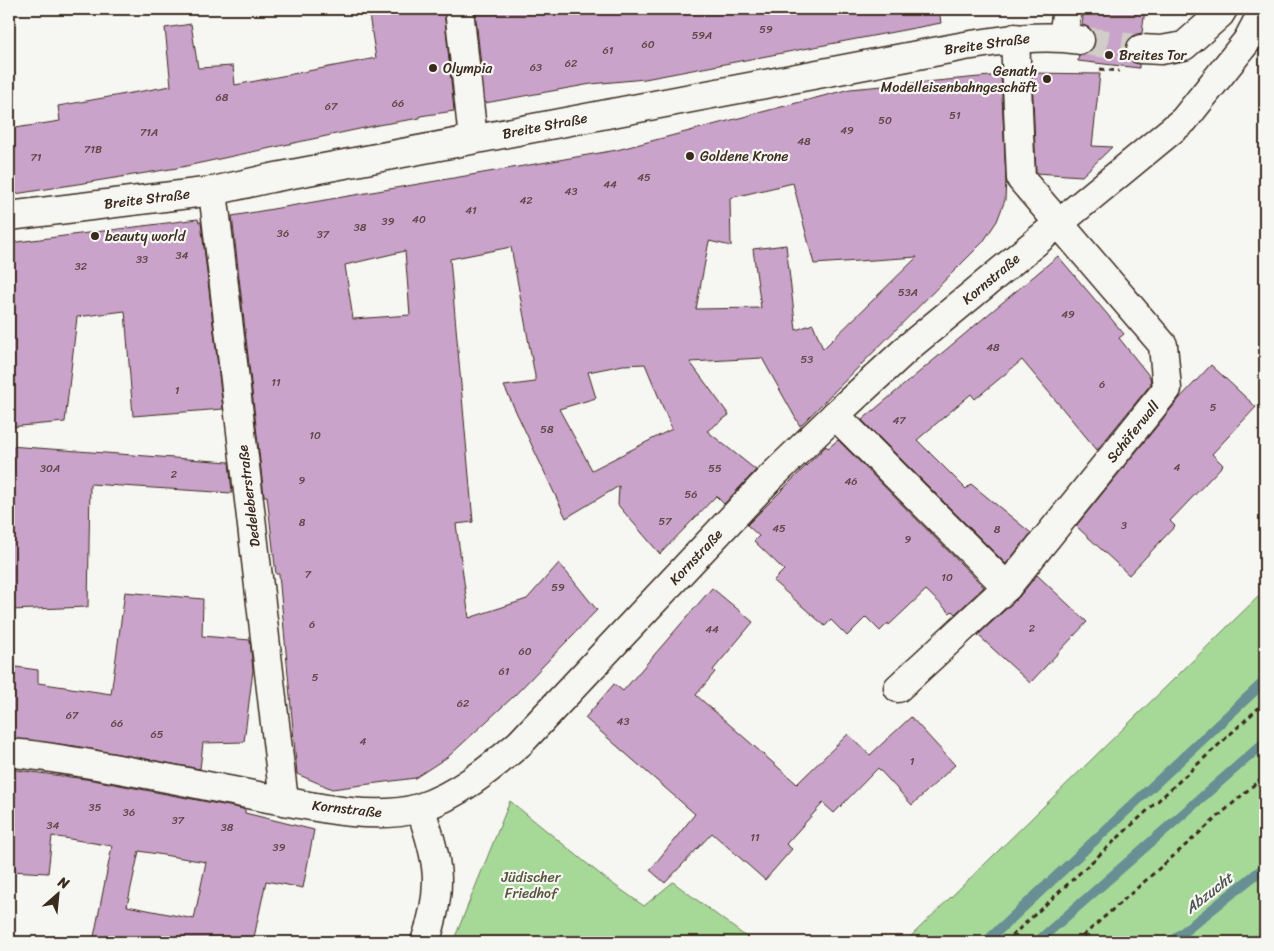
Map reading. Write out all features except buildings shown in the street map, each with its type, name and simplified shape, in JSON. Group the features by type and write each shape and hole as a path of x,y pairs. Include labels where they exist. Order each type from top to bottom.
{"street":[{"path":"458,9 474,139"},
{"name":"Breite Straße","path":"9,216 213,191 474,139 1015,38 1072,39 1067,9"},
{"path":"1141,49 1161,50 1184,46 1220,14 1223,9"},
{"name":"Kornstraße","path":"9,752 114,768 284,801 368,814 393,813 420,808 448,794 487,770 520,743 768,480 911,345 1184,120 1247,41 1264,9"},
{"name":"Schäferwall","path":"898,688 1007,587 1167,389 1163,345 1021,179 1015,38"},
{"name":"Dedeleberstraße","path":"213,191 284,801"},
{"path":"835,415 1007,587"},
{"path":"420,808 438,869 436,905 425,942"}],"path":[{"path":"1005,942 1265,702"},
{"path":"1076,942 1265,775"}],"green space":[{"path":"1265,590 1265,942 905,942"},
{"name":"Jüdischer Friedhof","path":"510,801 606,879 644,906 673,882 753,942 453,942"}],"waterway":[{"path":"986,942 1265,681"},
{"path":"1037,942 1265,742"},
{"name":"Abzucht","path":"1171,942 1265,867"}],"tunnel":[{"path":"1080,40 1141,49"}],"place":[{"name":"Breites Tor","path":"1109,55"},
{"name":"Olympia","path":"433,68"},
{"name":"Genath Modelleisenbahngeschäft","path":"1047,79"},
{"name":"Goldene Krone","path":"690,156"},
{"name":"beauty world","path":"95,236"}]}
